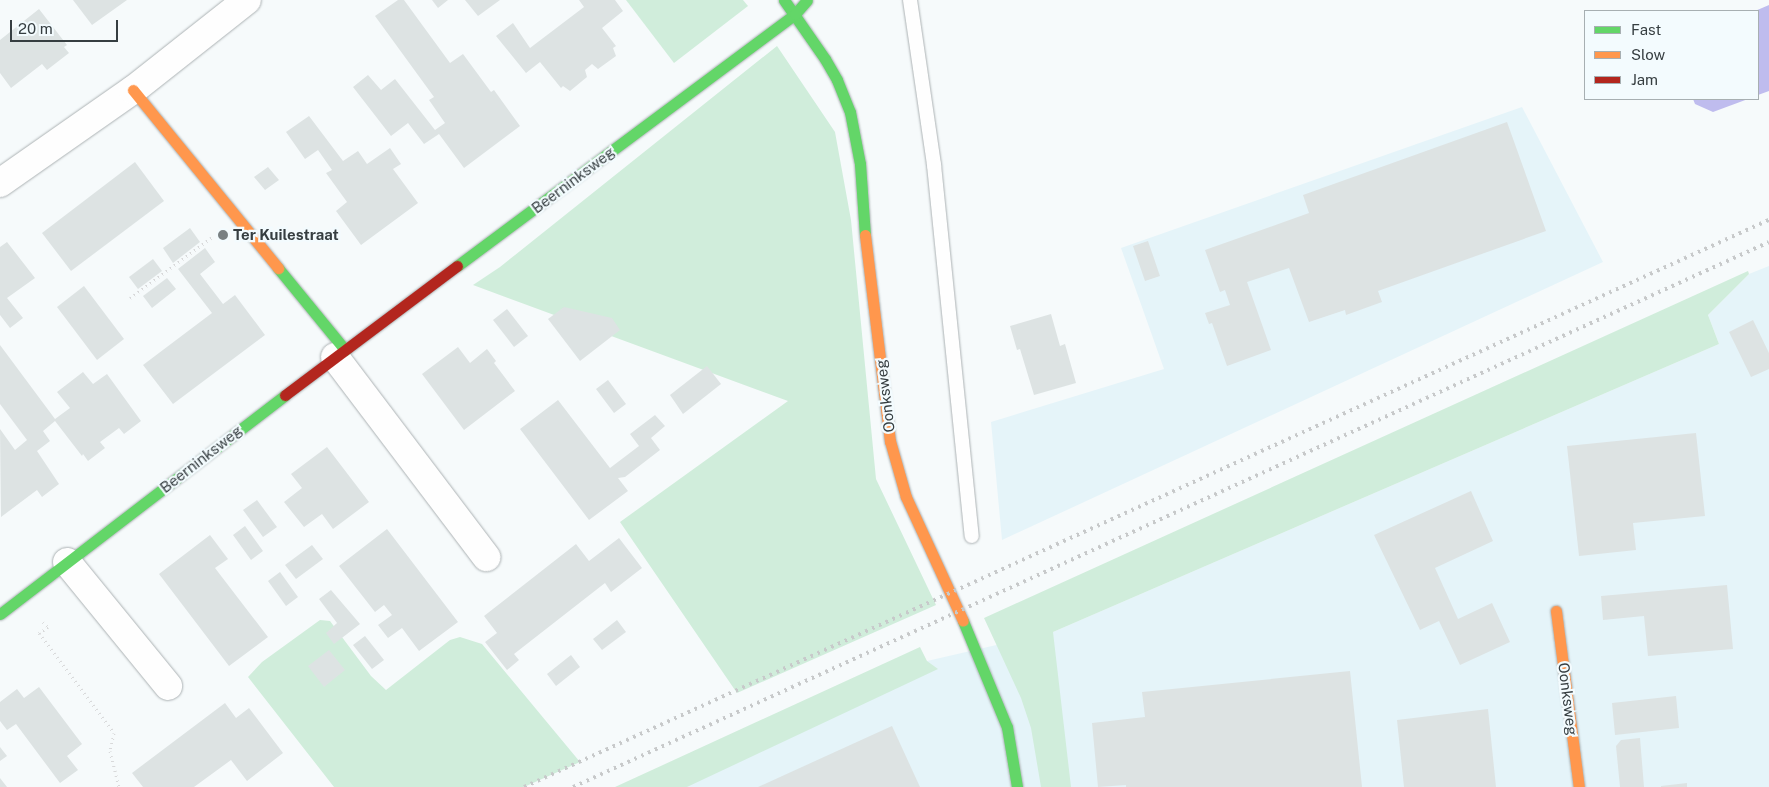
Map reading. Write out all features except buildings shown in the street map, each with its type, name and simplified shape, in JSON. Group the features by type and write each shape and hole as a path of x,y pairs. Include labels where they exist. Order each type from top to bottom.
{"street":[{"path":"0,183 133,90 247,0"},
{"name":"Oonksweg","path":"784,0 829,66 850,112 860,164 863,214 890,442 906,497 968,633 1007,727 1017,787"},
{"name":"Beerninksweg","path":"0,614 340,353 795,14 807,0"},
{"path":"133,90 238,218 340,353 486,557"},
{"path":"67,562 168,686"},
{"name":"Oonksweg","path":"1556,611 1579,787"}],"lane":[{"path":"910,0 934,165 972,536"}],"path":[{"path":"130,298 238,218"},
{"path":"22,597 48,627 39,633 114,733 110,751 118,787"}],"shaded area":[{"path":"1522,107 1603,262 1002,540 991,422 1164,369 1121,248"},
{"path":"1769,266 1769,787 647,787 927,661 1053,632 1719,344 1708,315 1749,274"}],"green space":[{"path":"626,0 743,0 748,6 674,63"},
{"path":"777,46 835,132 851,220 876,479 936,605 737,693 620,522 788,401 473,285 500,267"},
{"path":"1748,271 1749,274 1708,315 1719,344 1053,632 1071,787 1041,787 1031,728 1021,698 984,618"},
{"path":"320,620 330,621 371,676 386,690 450,640 460,637 482,644 580,762 524,787 334,787 248,677 262,662"},
{"path":"920,647 927,661 938,669 687,787 615,787"}],"water":[{"path":"1769,5 1769,91 1759,95 1759,10 1757,10"},
{"path":"1693,100 1745,100 1713,112 1695,104"}],"railway":[{"path":"524,787 1769,220"},
{"path":"573,787 1769,242"}],"traffic: fast":[{"path":"784,0 825,59 837,80 850,112 860,164 865,235"},
{"path":"457,266 795,14 807,0"},
{"path":"278,268 345,350"},
{"path":"0,614 285,395"},
{"path":"963,621 1007,727 1017,787"}],"traffic: slow":[{"path":"133,90 278,268"},
{"path":"865,235 890,441 906,497 963,621"},
{"path":"1556,611 1579,787"}],"traffic: jam":[{"path":"285,395 457,266"}],"place":[{"name":"Ter Kuilestraat","path":"223,235"}]}
